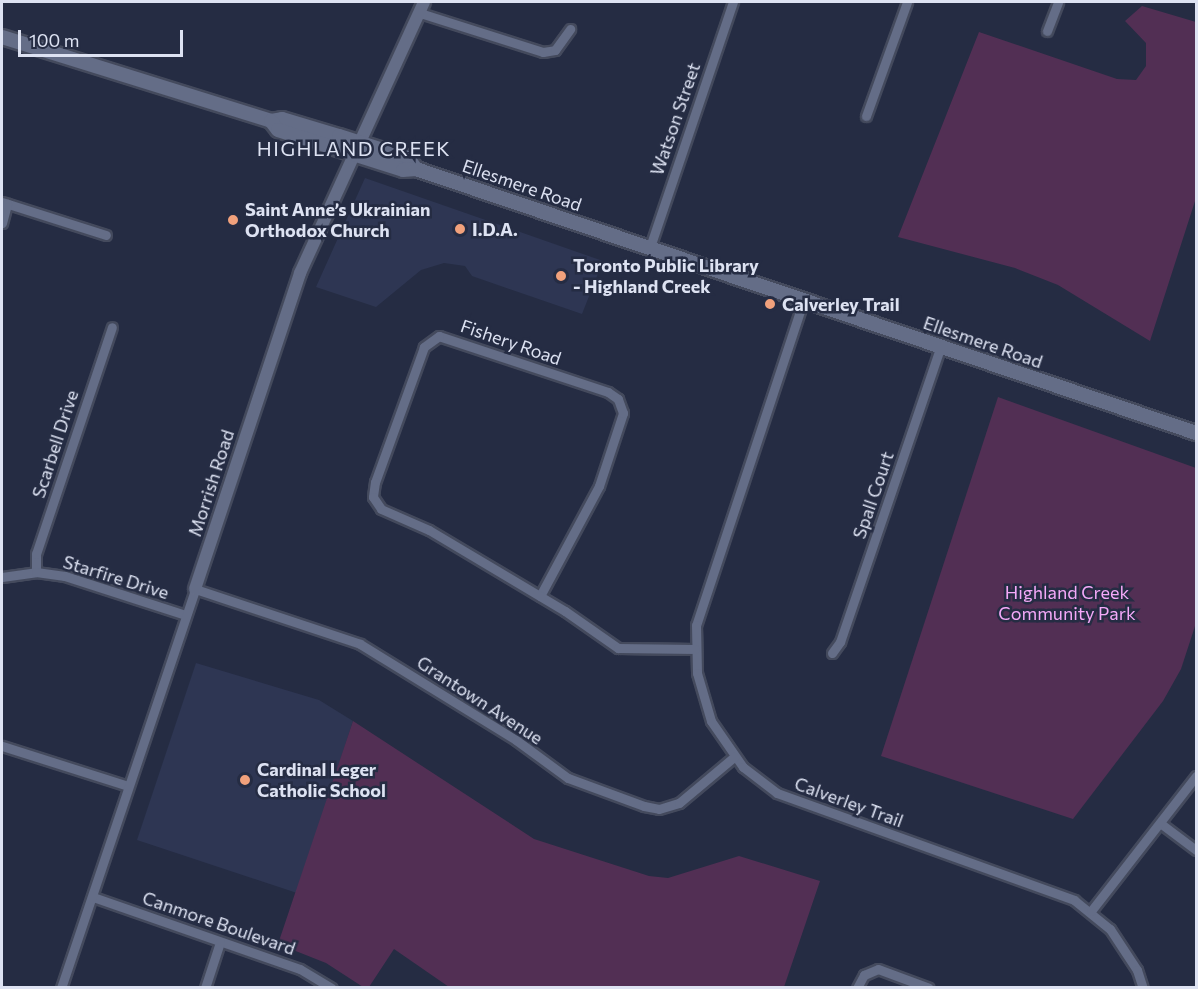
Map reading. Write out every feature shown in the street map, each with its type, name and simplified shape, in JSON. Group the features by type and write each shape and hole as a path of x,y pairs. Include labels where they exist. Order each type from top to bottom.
{"main road":[{"name":"Ellesmere Road","path":"2,37 271,121 282,119 358,148 408,158 416,169 1197,433"}],"street":[{"name":"Watson Street","path":"650,247 733,2"},
{"path":"866,116 907,2"},
{"path":"1047,31 1058,2"},
{"path":"422,7 543,52 555,50 570,29"},
{"name":"Morrish Road","path":"61,987 300,273 422,7"},
{"path":"2,223 4,203 106,235"},
{"name":"Calverley Trail","path":"804,299 705,592 695,649 697,673 711,721 734,757 760,782 795,802 1050,889 1091,911 1126,951 1143,987"},
{"name":"Scarbell Drive","path":"36,572 36,554 112,327"},
{"name":"Fishery Road","path":"540,596 599,486 623,413 618,399 608,392 439,336 424,347 373,497 381,509 429,530 540,596 618,648 695,649"},
{"name":"Spall Court","path":"832,653 840,642 941,346"},
{"name":"Starfire Drive","path":"2,577 36,572 65,576 186,615"},
{"name":"Grantown Avenue","path":"195,589 360,644 516,740 568,778 644,806 659,808 679,802 734,757"},
{"path":"2,746 128,786"},
{"path":"1091,911 1197,776"},
{"path":"1160,823 1197,850"},
{"name":"Canmore Boulevard","path":"93,897 300,969 332,987"},
{"path":"205,987 220,942"},
{"path":"857,987 864,975 878,969 929,987"}],"shaded area":[{"path":"365,178 603,261 582,314 472,276 465,266 444,263 421,270 376,307 316,287"},
{"name":"Cardinal Leger Catholic School","path":"196,663 319,700 353,721 297,893 137,840"}],"green space":[{"path":"1142,6 1196,22 1196,198 1150,341 1058,285 1015,268 898,237 979,32 1117,79 1136,80 1146,66 1146,43 1125,21"},
{"name":"Highland Creek Community Park","path":"998,397 1196,468 1196,623 1181,669 1163,701 1073,819 881,756"},
{"path":"353,721 534,839 649,876 668,878 739,856 820,881 784,987 449,987 394,949 369,987 363,987 326,963 278,944"}],"place":[{"name":"Saint Anne’s Ukrainian Orthodox Church","path":"233,220"},
{"name":"I.D.A.","path":"460,229"},
{"name":"Toronto Public Library - Highland Creek","path":"561,276"},
{"name":"Calverley Trail","path":"770,304"},
{"name":"Cardinal Leger Catholic School","path":"245,780"}],"district":[{"name":"HIGHLAND CREEK","path":"354,148"}]}
